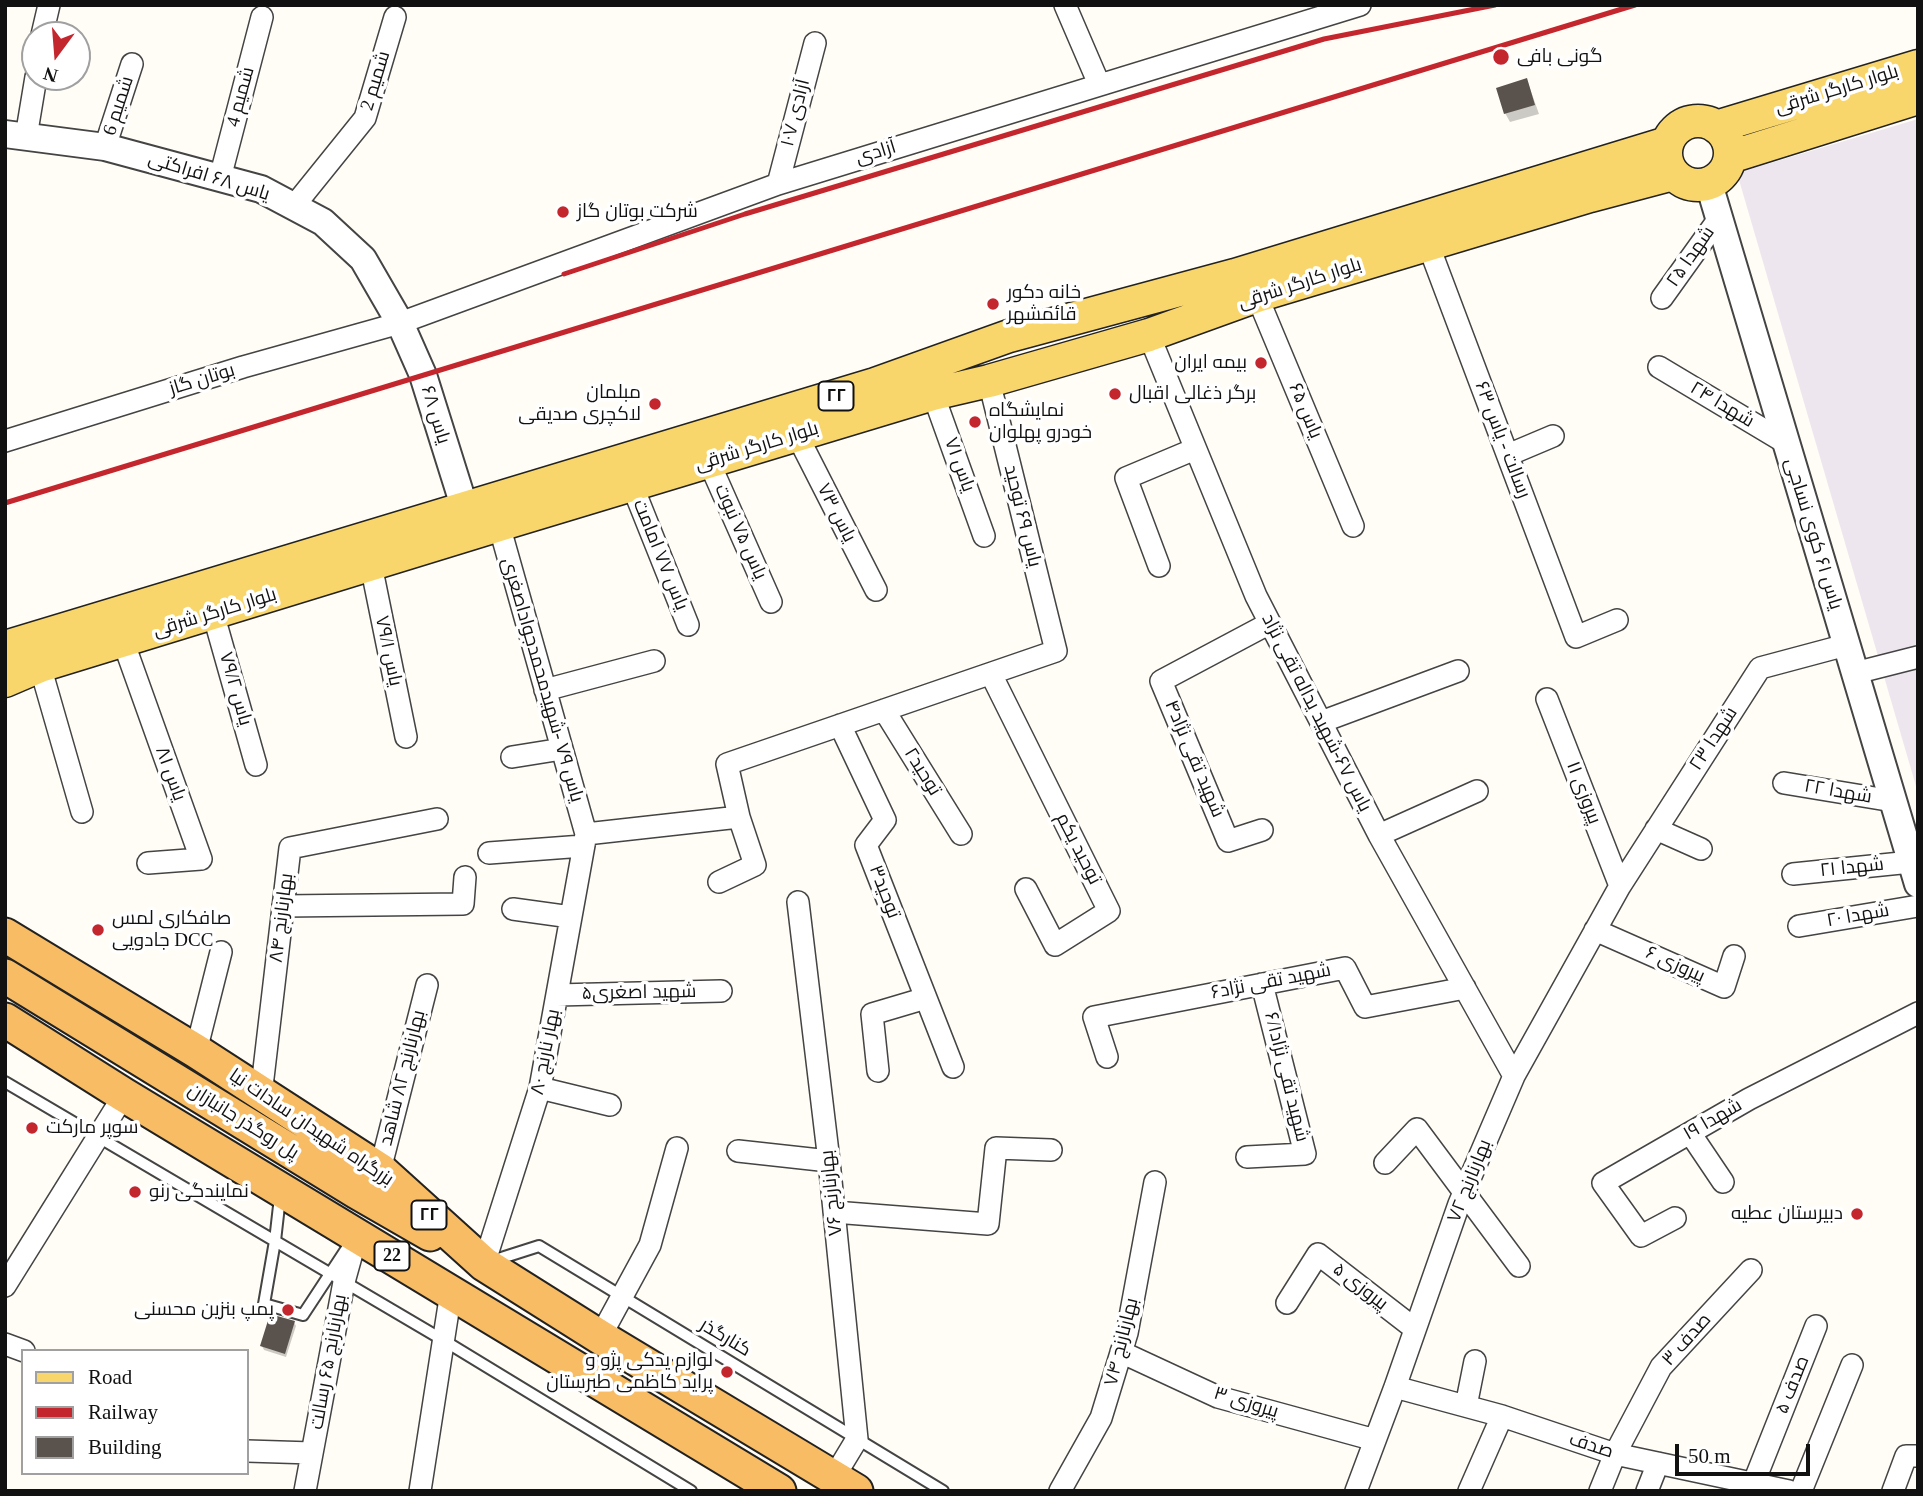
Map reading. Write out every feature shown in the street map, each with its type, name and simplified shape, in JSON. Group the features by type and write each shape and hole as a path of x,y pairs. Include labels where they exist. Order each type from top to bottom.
{"highway":[{"name":"بزرگراه شهیدان سادات نیا","path":"5,935 196,1051 380,1170 484,1264 845,1484"},
{"name":"پل روگذر جانبازان","path":"5,976 357,1192 484,1264"},
{"name":"22","path":"5,1020 124,1096 779,1491"}],"main road":[{"name":"بلوار کارگر شرقی","path":"1716,127 1918,66"},
{"name":"بلوار کارگر شرقی","path":"1730,157 1918,98"},
{"path":"1702,121 1716,127 1730,145 1730,157 1727,168 1710,184 1696,186 1683,182 1670,159 1675,131 1687,123 1702,121"},
{"name":"بلوار کارگر شرقی","path":"5,681 40,666 499,525 933,394 989,382 1149,335 1257,296 1428,244 1670,159"},
{"name":"بلوار کارگر شرقی","path":"5,647 875,384 1009,337 1670,159"}],"street":[{"path":"1065,5 1099,84"},
{"name":"آزادی","path":"400,323 778,184 1360,5"},
{"name":"شمیم 4","path":"220,178 262,17"},
{"name":"شمیم 2","path":"294,206 365,118 396,17"},
{"name":"آزادی ۱۰۷","path":"778,184 815,43"},
{"name":"شمیم 6","path":"106,147 132,64"},
{"path":"16,135 31,91"},
{"name":"یاس ۶۸ افراکتی","path":"16,135 106,147 261,189 323,222 363,259 400,323"},
{"name":"یاس ۶۱ کوی نساجی","path":"1710,184 1914,873"},
{"name":"شهدا ۲۵","path":"1662,298 1720,217"},
{"name":"رسالت - یاس ۶۳","path":"1428,244 1576,637 1618,620"},
{"name":"یاس ۶۵","path":"1257,296 1353,526"},
{"name":"یاس ۶۸","path":"400,323 423,375 465,509"},
{"name":"بوتان گاز","path":"5,441 243,367 400,323"},
{"name":"یاس ۶۷-شهید یداله تقی نژاد","path":"1149,335 1256,596 1379,835 1514,1076"},
{"name":"شهدا ۲۴","path":"1659,367 1786,443"},
{"name":"یاس ۶۹ توحید","path":"989,382 1056,651 991,674"},
{"name":"یاس ۷۱","path":"933,394 984,536"},
{"name":"یاس ۷۳","path":"797,435 876,590"},
{"path":"1508,455 1553,436"},
{"path":"1159,566 1126,478 1195,449"},
{"name":"یاس ۷۵ نبوت","path":"709,462 771,602"},
{"name":"یاس ۷۷ امامت","path":"632,485 688,625"},
{"name":"یاس ۷۹ -شهیدمحمدجواداصغری","path":"499,525 585,840"},
{"name":"یاس ۷۹/۱","path":"371,565 406,737"},
{"name":"یاس ۷۹/۲","path":"213,613 256,765"},
{"name":"شهید تقی نژاد۴","path":"1262,830 1228,841 1161,681 1270,623"},
{"name":"یاس ۸۱","path":"123,641 201,859 148,863"},
{"name":"شهدا ۲۳","path":"1620,886 1760,668 1846,645"},
{"path":"1855,673 1918,657"},
{"path":"545,690 654,661"},
{"path":"40,666 82,812"},
{"path":"1321,722 1458,671"},
{"path":"719,882 755,865 739,817 727,764 991,674"},
{"name":"توحید یکم","path":"991,674 1110,911 1055,945 1026,889"},
{"name":"پیروزی ۱۱","path":"1547,699 1620,886"},
{"name":"توحید۲","path":"884,710 961,834"},
{"name":"توحید۳","path":"840,725 885,820 866,845 953,1067"},
{"path":"512,757 562,749"},
{"name":"شهدا ۲۲","path":"1784,783 1893,801"},
{"path":"1379,835 1477,790"},
{"path":"489,853 739,817"},
{"name":"بهارنارنج ۸۴","path":"261,1095 290,848 437,820"},
{"path":"1656,830 1701,849"},
{"name":"بهار نارنج ۸۰","path":"484,1264 540,1088 585,840"},
{"name":"شهدا ۲۱","path":"1793,874 1914,873"},
{"path":"283,906 463,904 465,877"},
{"name":"بهارنارنج ۷۲","path":"1356,1491 1465,1191 1514,1076 1620,886"},
{"name":"بهارنارنج ۷۶","path":"798,902 829,1161 857,1439"},
{"name":"شهدا ۲۰","path":"1799,926 1918,906"},
{"path":"513,909 571,916"},
{"name":"پیروزی ۶","path":"1595,930 1724,987 1734,956"},
{"path":"196,1051 221,951"},
{"name":"شهید تقی نژاد۶","path":"1107,1057 1094,1017 1345,968 1365,1007 1465,988"},
{"name":"شهید تقی نژاد۶/۱","path":"1247,1157 1305,1154 1262,984"},
{"name":"بهارنارنج ۸۲ شاهد","path":"380,1170 427,985"},
{"name":"شهید اصغری۵","path":"557,995 721,991"},
{"path":"878,1071 872,1014 926,999"},
{"name":"شهدا ۱۹","path":"1675,1218 1641,1236 1603,1183 1749,1099 1918,1013"},
{"path":"540,1088 610,1105"},
{"path":"5,1286 124,1096"},
{"path":"1385,1163 1418,1129 1519,1266"},
{"path":"1690,1133 1723,1182"},
{"path":"600,1337 650,1245 677,1148"},
{"path":"834,1212 988,1224 996,1148 1051,1150"},
{"path":"738,1151 829,1161"},
{"name":"بهارنارنج ۷۴","path":"1064,1489 1101,1418 1127,1333 1155,1182"},
{"name":"بهارنارنج ۶۵ رسالت","path":"305,1491 337,1278 357,1235"},
{"name":"پیروزی ۵","path":"1287,1303 1318,1254 1415,1329"},
{"name":"صدف ۳","path":"1600,1491 1615,1454 1661,1367 1751,1270"},
{"path":"420,1491 451,1292"},
{"name":"صدف ۵","path":"1754,1482 1816,1326"},
{"name":"پیروزی ۳","path":"1121,1352 1218,1396 1375,1440"},
{"path":"1466,1406 1475,1361"},
{"path":"1801,1491 1852,1365"},
{"name":"صدف","path":"1395,1387 1502,1416 1615,1454 1789,1491"},
{"path":"1469,1491 1502,1416"},
{"path":"845,1484 857,1439"},
{"path":"248,1451 312,1453"},
{"path":"1893,1491 1906,1456 1918,1456"},
{"path":"1647,1491 1658,1463"}],"lane":[{"path":"5,1082 443,1340 691,1491"},
{"path":"281,1191 264,1304 303,1315 337,1278"},
{"name":"کنارگذر","path":"484,1264 539,1246 943,1491"}],"shaded area":[{"path":"1918,119 1918,793 1737,173"}],"building":[{"path":"1527,78 1535,105 1504,114 1496,88"},
{"path":"270,1314 295,1321 285,1354 260,1346"}],"railway":[{"path":"564,274 745,214 1324,39 1495,5"},
{"path":"5,503 1635,5"}],"place":[{"name":"گونی بافی","path":"1501,57"},
{"name":"شرکت بوتان گاز","path":"563,212"},
{"name":"خانه دکور قائمشهر","path":"993,304"},
{"name":"بیمه ایران","path":"1261,363"},
{"name":"برگر ذغالی اقبال","path":"1115,394"},
{"name":"مبلمان لاکچری صدیقی","path":"655,404"},
{"name":"نمایشگاه خودرو پهلوان","path":"975,422"},
{"name":"صافکاری لمس جادویی DCC","path":"98,930"},
{"name":"سوپر مارکت","path":"32,1128"},
{"name":"نمایندگی رنو","path":"135,1192"},
{"name":"دبیرستان عطیه","path":"1857,1214"},
{"name":"پمپ بنزین محسنی","path":"288,1310"},
{"name":"لوازم یدکی پژو و پراید کاظمی طبرستان","path":"727,1372"}]}
